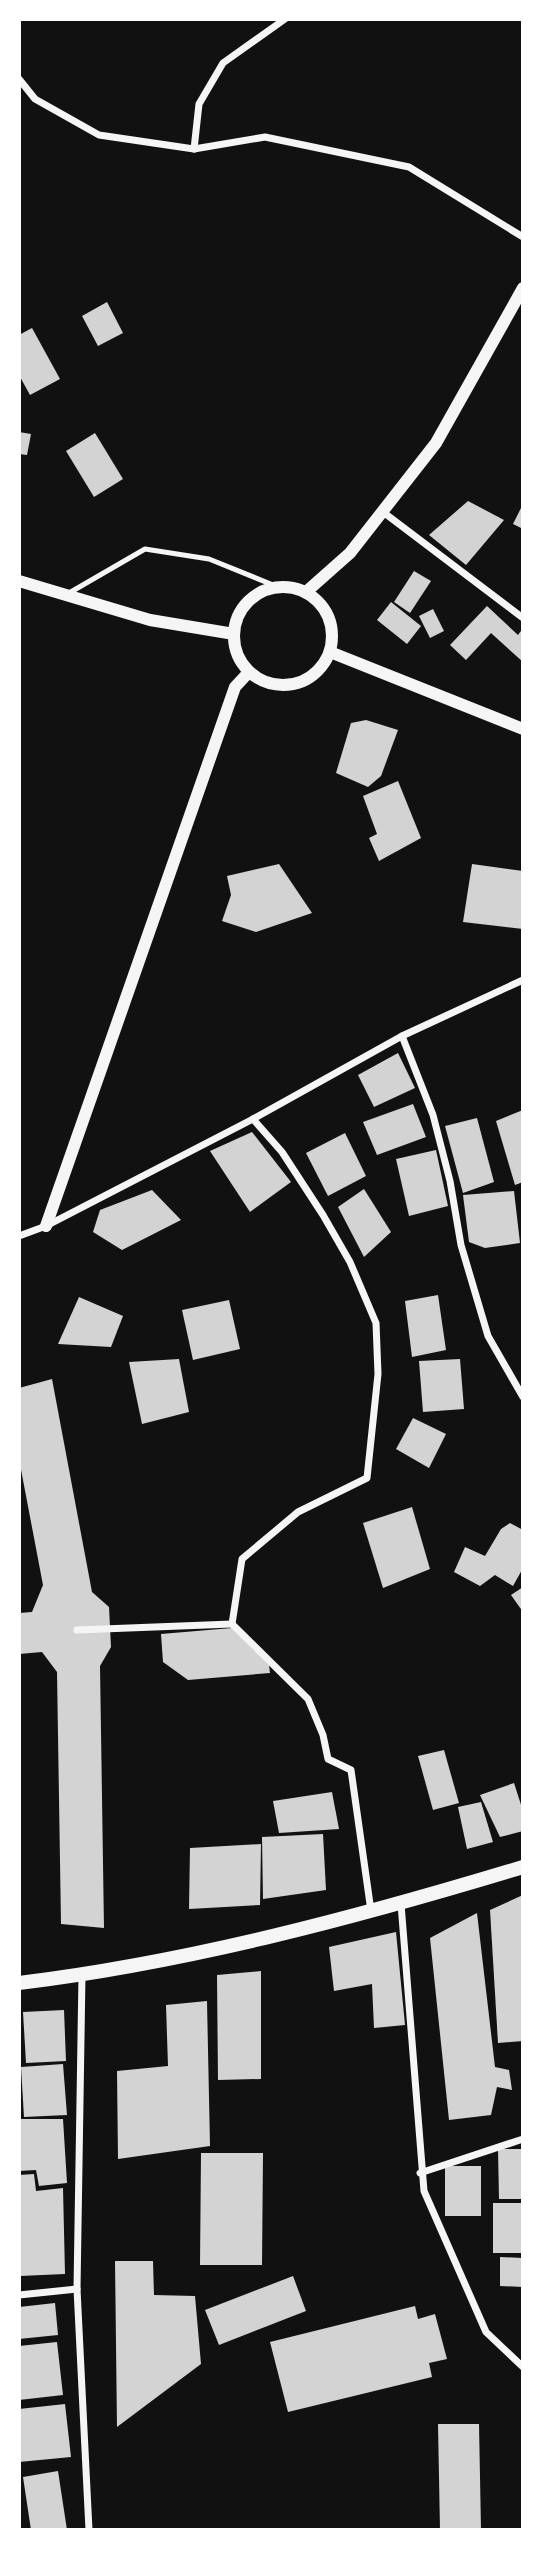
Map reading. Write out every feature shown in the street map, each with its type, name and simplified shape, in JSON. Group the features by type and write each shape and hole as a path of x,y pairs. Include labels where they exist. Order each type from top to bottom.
{"main road":[{"path":"19,1983 82,1975 226,1946 401,1904 523,1867"}],"street":[{"path":"194,149 199,104 223,63 285,19"},
{"path":"19,79 36,99 99,135 194,149 265,137 409,167 523,237"},
{"path":"306,592 351,553 436,443 523,288"},
{"path":"383,512 523,618"},
{"path":"19,581 150,620 234,634"},
{"path":"278,587 306,592 326,611 333,638 330,652 314,675 288,686 274,685 249,673 235,648 234,634 243,608 265,590 278,587"},
{"path":"330,652 523,729"},
{"path":"46,1226 234,687 249,673"},
{"path":"19,1236 46,1226 253,1119 402,1035 523,980"},
{"path":"402,1035 433,1115 450,1181 461,1245 488,1336 523,1397"},
{"path":"232,1623 242,1559 298,1513 367,1478 378,1374 376,1323 350,1262 282,1152 253,1119"},
{"path":"77,1630 232,1623 308,1699 323,1735 328,1759 351,1770 371,1911"},
{"path":"401,1904 420,2173 424,2191 486,2332 523,2367"},
{"path":"82,1975 77,2289 89,2530"},
{"path":"420,2173 523,2139"},
{"path":"19,2295 77,2289"}],"lane":[{"path":"66,595 145,549 209,559 278,587"}],"building":[{"path":"107,302 123,333 98,346 82,316"},
{"path":"32,328 60,379 30,395 19,375 19,335"},
{"path":"19,432 31,434 27,455 19,454"},
{"path":"95,433 123,479 94,497 66,451"},
{"path":"468,501 504,520 466,565 429,535"},
{"path":"523,504 523,529 513,524"},
{"path":"414,571 431,581 410,613 394,602"},
{"path":"391,602 421,626 407,644 377,620"},
{"path":"487,606 518,635 523,628 523,662 491,633 466,660 450,645"},
{"path":"433,609 444,631 430,638 419,616"},
{"path":"366,720 398,730 381,776 368,787 336,773 351,723"},
{"path":"398,781 421,838 379,861 369,838 377,834 363,796"},
{"path":"279,864 312,913 256,932 222,921 231,895 227,876"},
{"path":"472,864 523,871 523,929 463,922"},
{"path":"398,1053 415,1088 374,1107 358,1075"},
{"path":"413,1104 426,1137 377,1155 363,1122"},
{"path":"523,1110 523,1182 515,1185 496,1121"},
{"path":"477,1118 494,1182 463,1193 445,1126"},
{"path":"252,1132 291,1182 250,1212 210,1151"},
{"path":"345,1133 366,1176 328,1196 306,1153"},
{"path":"436,1150 448,1206 409,1216 396,1159"},
{"path":"364,1189 391,1232 364,1257 338,1207"},
{"path":"152,1190 181,1220 122,1250 93,1232 100,1210"},
{"path":"514,1191 520,1243 485,1248 469,1242 463,1195"},
{"path":"438,1295 446,1350 412,1357 405,1301"},
{"path":"79,1297 123,1316 111,1347 58,1344"},
{"path":"229,1300 240,1349 193,1360 182,1310"},
{"path":"179,1359 189,1412 142,1424 129,1362"},
{"path":"460,1359 464,1409 423,1412 419,1361"},
{"path":"52,1379 92,1592 109,1607 111,1647 100,1666 104,1928 61,1924 57,1672 42,1652 19,1654 19,1613 32,1612 43,1585 19,1459 19,1388"},
{"path":"413,1418 446,1434 429,1468 396,1449"},
{"path":"412,1507 430,1569 383,1588 363,1523"},
{"path":"510,1523 523,1530 523,1568 513,1586 495,1575 480,1586 454,1572 465,1547 485,1556 501,1529"},
{"path":"523,1587 523,1612 511,1595"},
{"path":"232,1628 269,1665 270,1673 188,1680 163,1662 161,1634"},
{"path":"444,1750 459,1803 433,1810 418,1756"},
{"path":"514,1783 523,1811 523,1831 500,1837 480,1795"},
{"path":"332,1792 339,1829 279,1833 273,1801"},
{"path":"481,1802 493,1842 467,1849 458,1807"},
{"path":"323,1834 326,1890 263,1899 262,1837"},
{"path":"261,1844 260,1905 189,1909 190,1848"},
{"path":"523,1895 523,2041 498,2043 490,1910"},
{"path":"477,1913 495,2067 509,2070 512,2090 497,2087 491,2115 449,2120 430,1938"},
{"path":"396,1932 405,2025 374,2028 372,1984 334,1991 329,1947"},
{"path":"261,1971 261,2079 218,2080 217,1975"},
{"path":"207,2001 210,2146 118,2159 117,2071 168,2066 166,2005"},
{"path":"64,2010 66,2061 26,2063 23,2012"},
{"path":"63,2064 67,2115 24,2117 21,2067"},
{"path":"19,2119 63,2119 67,2183 39,2186 36,2170 19,2171"},
{"path":"498,2149 523,2149 523,2199 499,2199"},
{"path":"201,2153 263,2153 262,2265 200,2265"},
{"path":"445,2166 481,2166 481,2216 445,2216"},
{"path":"34,2174 36,2191 63,2188 65,2274 20,2276 19,2175"},
{"path":"493,2203 523,2203 523,2253 493,2253"},
{"path":"500,2257 523,2258 523,2287 500,2286"},
{"path":"115,2261 153,2261 154,2295 195,2296 201,2364 117,2427"},
{"path":"293,2276 306,2311 219,2345 205,2310"},
{"path":"55,2303 58,2335 19,2339 19,2307"},
{"path":"415,2306 418,2319 435,2314 447,2359 429,2363 432,2377 288,2412 270,2342"},
{"path":"57,2342 63,2395 19,2400 19,2346"},
{"path":"65,2404 71,2457 19,2462 19,2409"},
{"path":"438,2424 479,2424 481,2530 440,2530"},
{"path":"58,2471 67,2530 31,2530 23,2477"}]}
